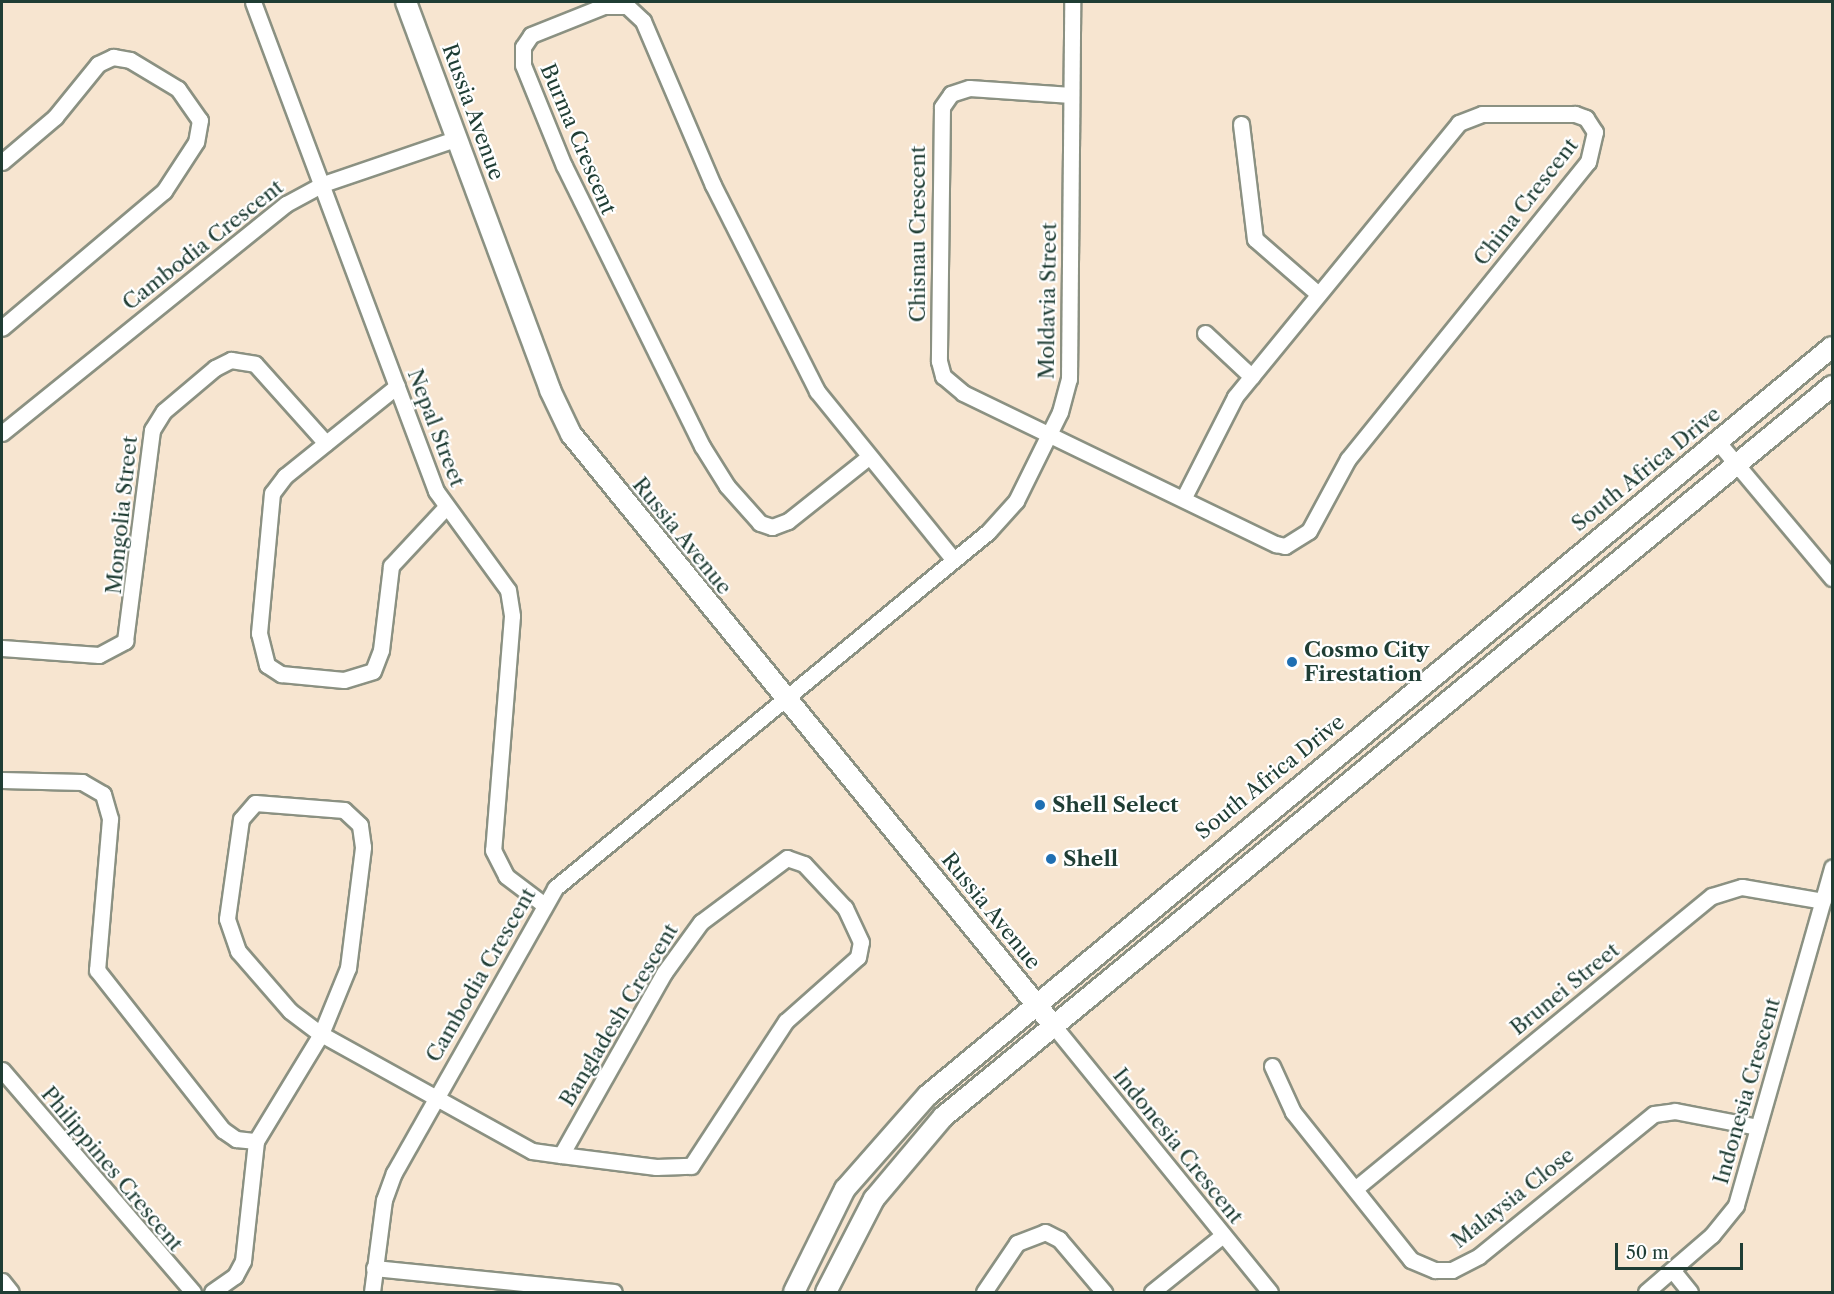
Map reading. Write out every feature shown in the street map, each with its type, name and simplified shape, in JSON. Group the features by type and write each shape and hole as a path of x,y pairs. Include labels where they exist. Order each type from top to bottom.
{"street":[{"name":"Nepal Street","path":"253,2 445,508 500,573 511,602 492,850 506,876 543,904"},
{"name":"Russia Avenue","path":"406,2 550,390 571,434 1053,1025"},
{"name":"Moldavia Street","path":"784,697 1011,509 1048,435 1069,379 1072,2"},
{"name":"Burma Crescent","path":"866,459 788,521 772,527 760,523 727,486 702,446 564,166 523,66 523,47 531,35 604,6 627,6 643,21 708,175 816,392 866,459 953,559"},
{"path":"2,162 55,117 98,64 113,57 130,60 178,89 200,120 196,142 164,191 2,328"},
{"name":"Chisnau Crescent","path":"1048,435 952,386 940,370 939,114 951,94 969,88 1071,95"},
{"name":"China Crescent","path":"1048,435 1280,546 1304,538 1348,459 1588,162 1597,144 1593,127 1575,114 1466,118 1318,294 1230,405 1183,499"},
{"path":"1241,124 1255,239 1318,294"},
{"name":"Cambodia Crescent","path":"2,433 271,215 323,184 458,138"},
{"path":"1205,333 1252,377"},
{"name":"South Africa Drive","path":"794,1293 822,1228 864,1162 928,1095 1034,1002 1833,347"},
{"name":"Mongolia Street","path":"2,648 99,655 125,641 152,430 164,411 215,368 231,360 255,364 326,443"},
{"path":"397,386 285,476 270,503 259,646 273,670 344,680 373,671 381,650 391,566 445,508"},
{"path":"826,1293 859,1223 904,1159 943,1117 1833,386"},
{"path":"1717,441 1833,578"},
{"name":"Cambodia Crescent","path":"372,1293 388,1187 543,904 575,870 784,697"},
{"path":"2,780 82,782 104,794 110,819 98,970 223,1130 236,1139 256,1141"},
{"path":"212,1293 231,1280 243,1261 256,1141 321,1034 352,952 362,833 344,810 261,800 247,807 241,819 228,930 279,999 321,1034"},
{"name":"Bangladesh Crescent","path":"321,1034 516,1146 561,1155 685,1168 704,1153 786,1021 851,965 860,950 845,908 804,864 780,860 688,937 561,1155"},
{"name":"Indonesia Crescent","path":"1646,1293 1673,1271 1731,1215 1833,867"},
{"name":"Brunei Street","path":"1356,1188 1712,896 1742,887 1823,901"},
{"name":"Indonesia Crescent","path":"1053,1025 1270,1293"},
{"name":"Malaysia Close","path":"1272,1066 1286,1102 1411,1260 1427,1269 1452,1270 1479,1256 1654,1114 1675,1111 1757,1127"},
{"name":"Philippines Crescent","path":"2,1070 193,1293"},
{"path":"984,1293 1017,1243 1045,1232 1059,1239 1104,1293"},
{"path":"1152,1293 1223,1236"},
{"path":"374,1268 511,1287 614,1293"},
{"path":"1673,1271 1690,1293"},
{"path":"2,1281 11,1293"}],"place":[{"name":"Cosmo City Firestation","path":"1292,662"},
{"name":"Shell Select","path":"1040,805"},
{"name":"Shell","path":"1051,859"}]}
